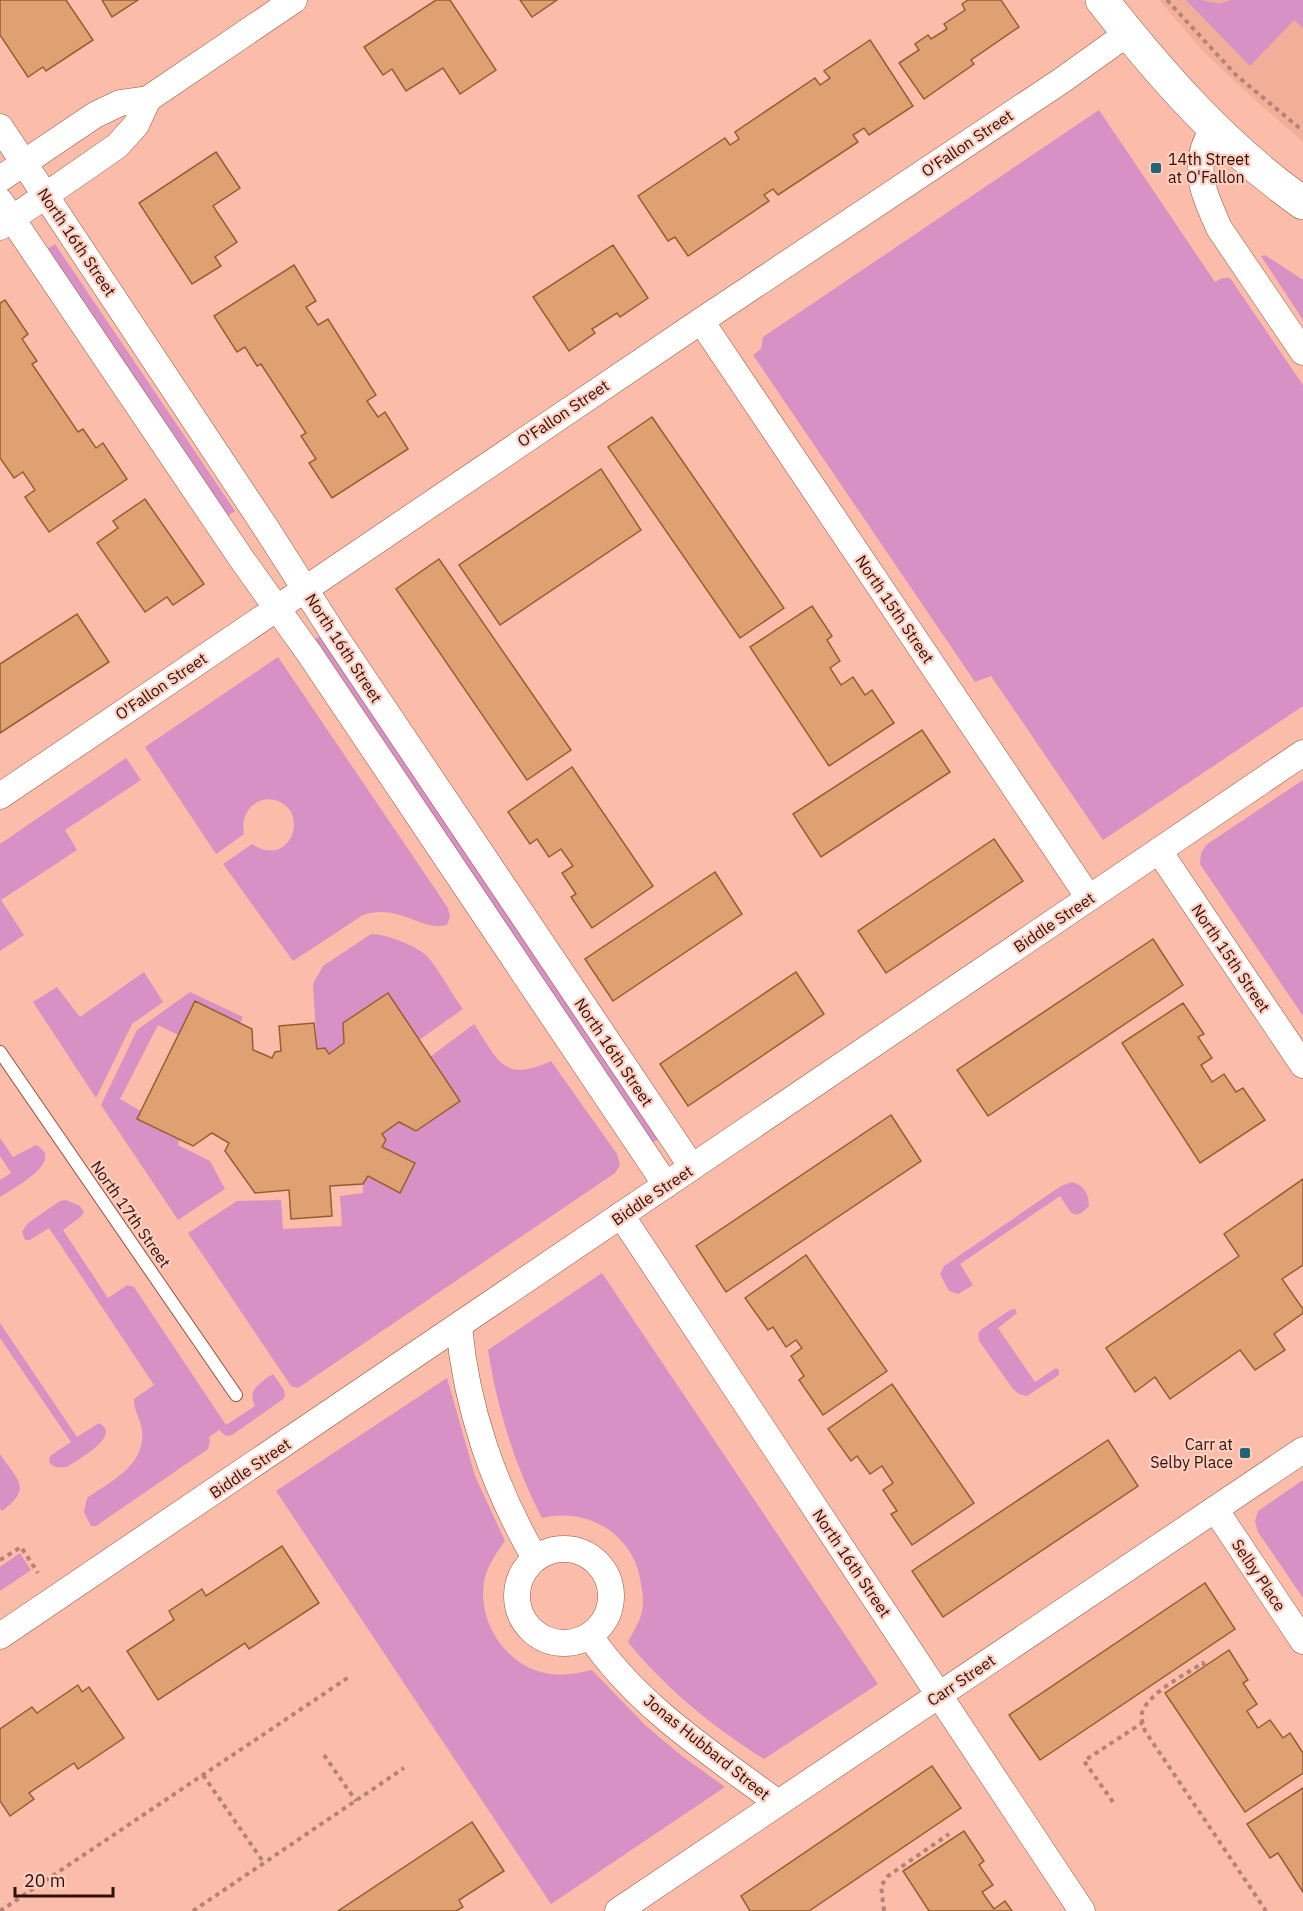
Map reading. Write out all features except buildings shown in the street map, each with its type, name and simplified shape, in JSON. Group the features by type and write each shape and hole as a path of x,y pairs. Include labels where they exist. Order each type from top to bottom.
{"main road":[{"path":"1102,0 1176,89 1251,161 1303,203"}],"street":[{"path":"0,178 95,115 120,103 148,99 294,0"},
{"name":"O'Fallon Street","path":"0,796 700,321 1052,87 1128,33"},
{"path":"4,216 46,195 117,146 136,125 148,99"},
{"name":"North 16th Street","path":"0,127 304,588 692,1167"},
{"path":"1214,127 1205,142 1200,162 1202,183 1209,205 1219,228 1303,352"},
{"name":"North 16th Street","path":"4,216 316,663 666,1185"},
{"name":"North 15th Street","path":"700,321 1089,898"},
{"name":"Biddle Street","path":"0,1636 1303,753"},
{"name":"North 15th Street","path":"1159,850 1303,1065"},
{"name":"North 16th Street","path":"621,1215 1082,1911"},
{"path":"459,1326 465,1376 488,1454 503,1497 535,1558"},
{"name":"Carr Street","path":"618,1911 1303,1450"},
{"name":"Selby Place","path":"1215,1509 1303,1641"},
{"path":"563,1549 579,1551 593,1558 604,1569 610,1583 612,1599 608,1615 600,1628 590,1636 573,1643 557,1644 543,1639 530,1629 521,1617 517,1601 518,1586 524,1572 535,1558 548,1551 563,1549"},
{"name":"Jonas Hubbard Street","path":"590,1636 612,1664 644,1698 682,1731 778,1803"}],"lane":[{"name":"North 17th Street","path":"0,1052 236,1395"}],"path":[{"path":"1167,0 1236,75 1303,131"},
{"path":"0,1560 21,1547 38,1573"},
{"path":"1205,1666 1203,1663 1153,1697 1143,1711 1142,1723 1148,1737 1266,1911"},
{"path":"0,1911 349,1677"},
{"path":"1113,1802 1084,1761 1142,1723"},
{"path":"324,1755 356,1801"},
{"path":"193,1911 404,1768"},
{"path":"203,1775 264,1863"},
{"path":"884,1911 880,1886 888,1876 949,1834"}],"shaded area":[{"path":"1159,0 1303,0 1303,142 1203,51"},
{"path":"1186,0 1219,3 1230,0 1303,0 1303,28 1294,20 1250,66"},
{"path":"1099,110 1215,282 1222,278 1230,278 1303,385 1303,706 1103,840 991,676 975,682 753,355 761,349 763,337"},
{"path":"55,244 235,511 226,517 46,250"},
{"path":"1265,255 1303,280 1303,320 1261,256"},
{"path":"320,637 657,1135 657,1140 653,1142 649,1139 315,643 316,638"},
{"path":"278,657 448,908 450,917 447,925 428,925 388,912 363,915 293,961 223,864 252,844 265,850 277,850 286,844 292,836 294,826 292,815 286,806 272,799 255,803 246,815 244,834 216,854 145,747"},
{"path":"126,758 141,780 65,830 77,850 1,900 24,935 0,951 0,844"},
{"path":"1303,780 1303,1016 1200,864 1201,853 1206,845"},
{"path":"371,934 393,938 428,957 463,1009 419,1040 344,1043 329,1054 325,1048 317,1049 313,984 323,966"},
{"path":"144,972 163,1002 132,1024 96,1098 33,1002 57,987 80,1017"},
{"path":"190,992 243,1017 240,1023 195,1001 178,1035 158,1025 120,1099 180,1139 178,1145 210,1161 225,1189 178,1220 101,1105 137,1030"},
{"path":"474,1024 497,1058 512,1069 522,1070 551,1061 617,1154 620,1165 615,1173 298,1388 291,1386 188,1233 237,1201 281,1200 283,1229 342,1226 340,1196 363,1193 363,1184 368,1176 400,1193 415,1163 382,1147 386,1140 382,1134 430,1057"},
{"path":"0,1138 13,1157 36,1145 44,1152 45,1159 34,1174 0,1197 0,1180 11,1173 0,1156"},
{"path":"1072,1182 1083,1188 1087,1194 1089,1206 1079,1214 1072,1213 1060,1196 960,1264 973,1285 958,1294 949,1291 940,1274 944,1266 1061,1186"},
{"path":"66,1200 80,1206 84,1212 63,1230 108,1298 127,1285 134,1287 226,1425 255,1406 252,1395 256,1387 273,1374 284,1390 285,1396 232,1435 226,1436 219,1430 209,1437 208,1449 96,1526 91,1526 84,1512 87,1498 125,1471 133,1462 142,1442 142,1430 134,1399 154,1385 49,1228 30,1240 25,1240 22,1232 28,1223 60,1201"},
{"path":"602,1273 878,1684 764,1759 691,1706 658,1676 628,1642 643,1609 642,1588 630,1551 607,1528 592,1521 560,1516 542,1518 523,1478 508,1436 496,1393 488,1350"},
{"path":"1015,1309 1017,1313 998,1328 1035,1382 1056,1368 1059,1370 1059,1375 1027,1396 1013,1389 979,1341 978,1333 982,1329"},
{"path":"0,1323 77,1437 99,1423 105,1428 106,1434 102,1441 67,1467 57,1467 49,1462 50,1456 71,1442 0,1338"},
{"path":"447,1378 475,1476 505,1541 489,1567 483,1593 485,1609 497,1639 507,1652 534,1670 561,1675 592,1670 646,1726 725,1787 551,1904 276,1491"},
{"path":"0,1454 17,1478 20,1490 12,1503 2,1511 0,1509"},
{"path":"1303,1480 1303,1598 1258,1532 1255,1521 1258,1511"},
{"path":"20,1553 31,1570 0,1591 0,1567"}],"place":[{"name":"14th Street at O'Fallon","path":"1156,168"},
{"name":"Carr at Selby Place","path":"1245,1453"}]}
